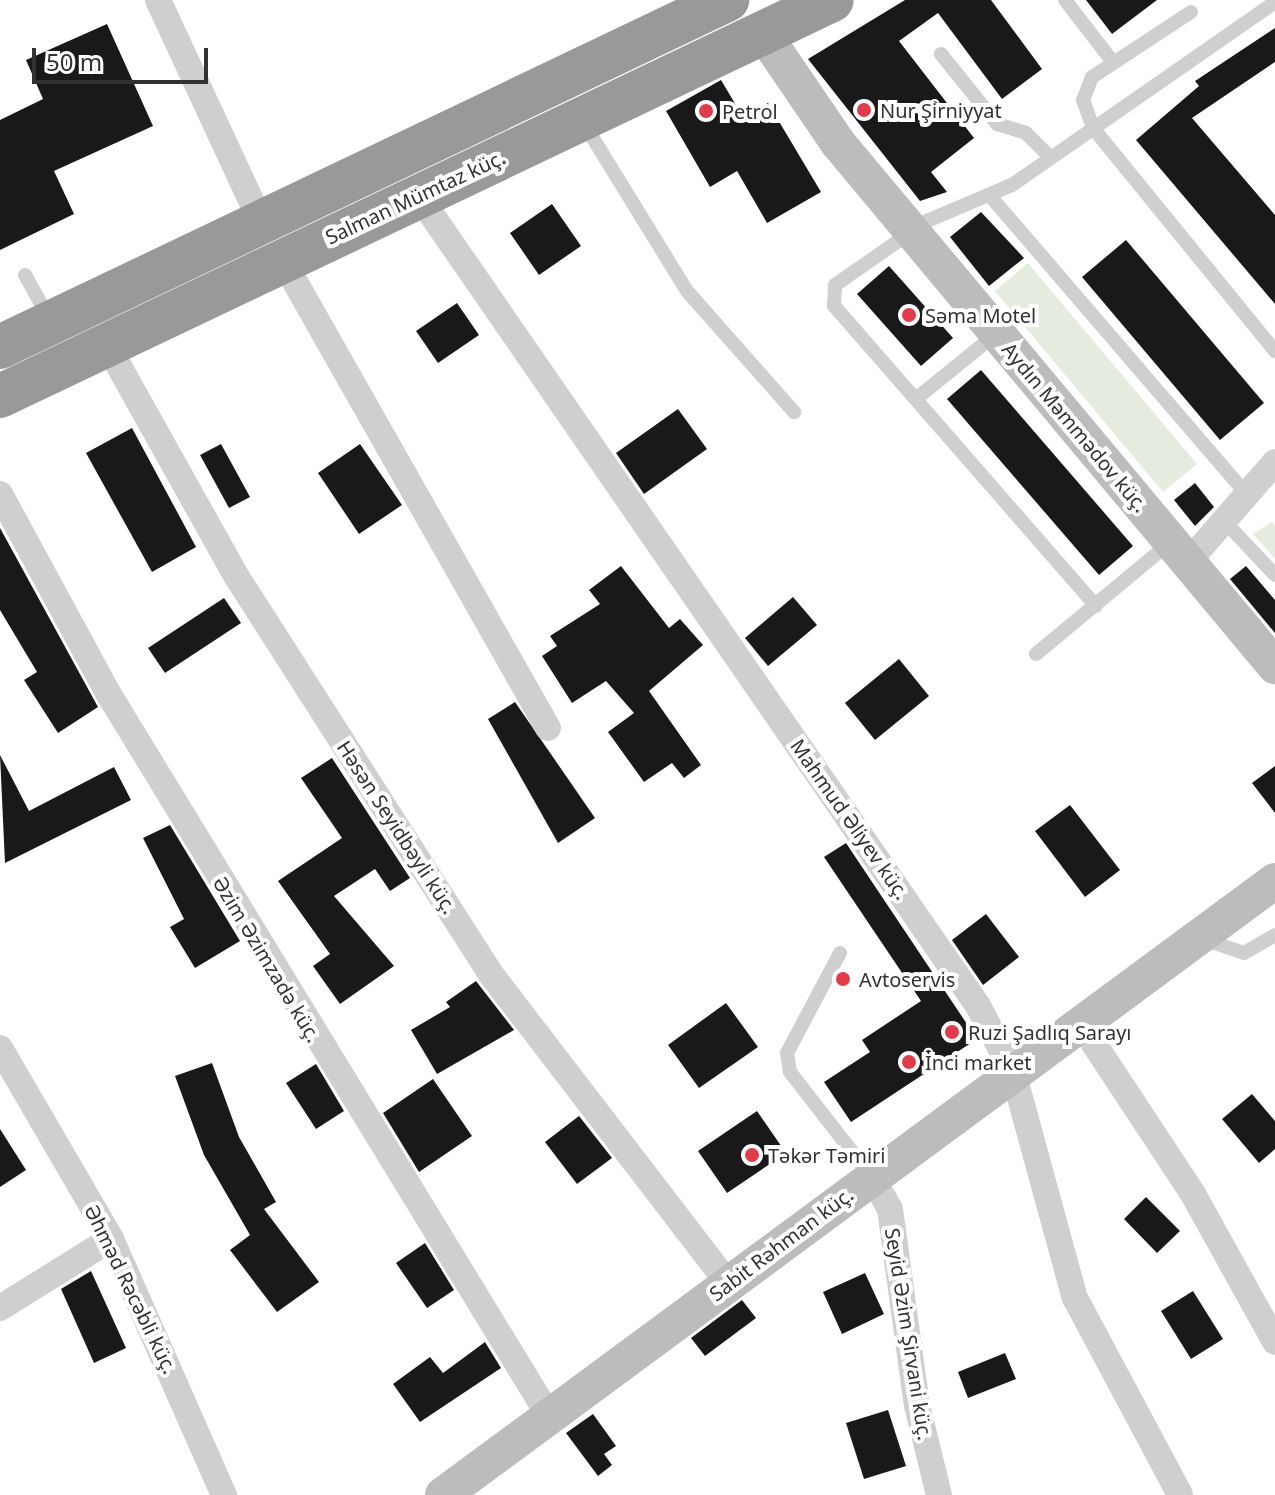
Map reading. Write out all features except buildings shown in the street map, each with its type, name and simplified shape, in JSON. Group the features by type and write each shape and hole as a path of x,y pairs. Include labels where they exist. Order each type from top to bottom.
{"highway":[{"path":"0,347 549,83 671,19 727,0"},
{"name":"Salman Mümtaz küç.","path":"0,396 575,122 755,17 832,0"},
{"path":"549,83 575,122"},
{"path":"260,220 282,259"}],"main road":[{"name":"Aydın Məmmədov küç.","path":"755,17 909,231 1275,666"},
{"name":"Sabit Rəhman küç.","path":"443,1495 548,1414 729,1285 871,1176 1275,881"}],"street":[{"path":"158,0 260,220"},
{"name":"Mahmud Əliyev küç.","path":"418,195 931,936 1013,1072 1075,1298 1180,1495"},
{"path":"282,259 548,728"},
{"name":"Həsən Seyidbəyli küç.","path":"106,343 235,574 490,973 729,1285"},
{"path":"1180,551 1227,524 1275,462"},
{"name":"Əzim Əzimzadə küç.","path":"0,494 124,720 548,1414"},
{"path":"1081,1024 1193,1194 1275,1342"},
{"name":"Əhməd Rəcəbli küç.","path":"0,1048 111,1239 224,1495"},
{"name":"Seyid Əzim Şirvani küç.","path":"871,1176 890,1209 917,1405 939,1495"},
{"path":"0,1308 111,1239"}],"lane":[{"path":"1065,0 1113,62"},
{"path":"1096,606 834,306 833,295 844,276 909,231 991,197 1275,2"},
{"path":"1191,12 1113,62 1084,86 1093,128 1275,351"},
{"path":"941,54 997,124 1026,133 1050,157"},
{"path":"575,122 687,291 794,412"},
{"path":"991,197 1247,495"},
{"path":"25,275 51,323"},
{"path":"917,398 996,334"},
{"path":"1227,524 1275,575"},
{"path":"1036,654 1096,606 1180,551"},
{"path":"1199,937 1244,953 1275,935"},
{"path":"840,953 787,1053 790,1072 871,1176"}],"shaded area":[{"path":"1028,263 1197,464 1163,492 995,291"},
{"path":"1272,522 1275,526 1275,559 1253,534"}],"place":[{"name":"Nur Şirniyyat","path":"864,110"},
{"name":"Petrol","path":"706,111"},
{"name":"Səma Motel","path":"909,315"},
{"name":"Avtoservis","path":"843,979"},
{"name":"Ruzi Şadlıq Sarayı","path":"952,1032"},
{"name":"İnci market","path":"909,1062"},
{"name":"Təkər Təmiri","path":"752,1155"}]}
